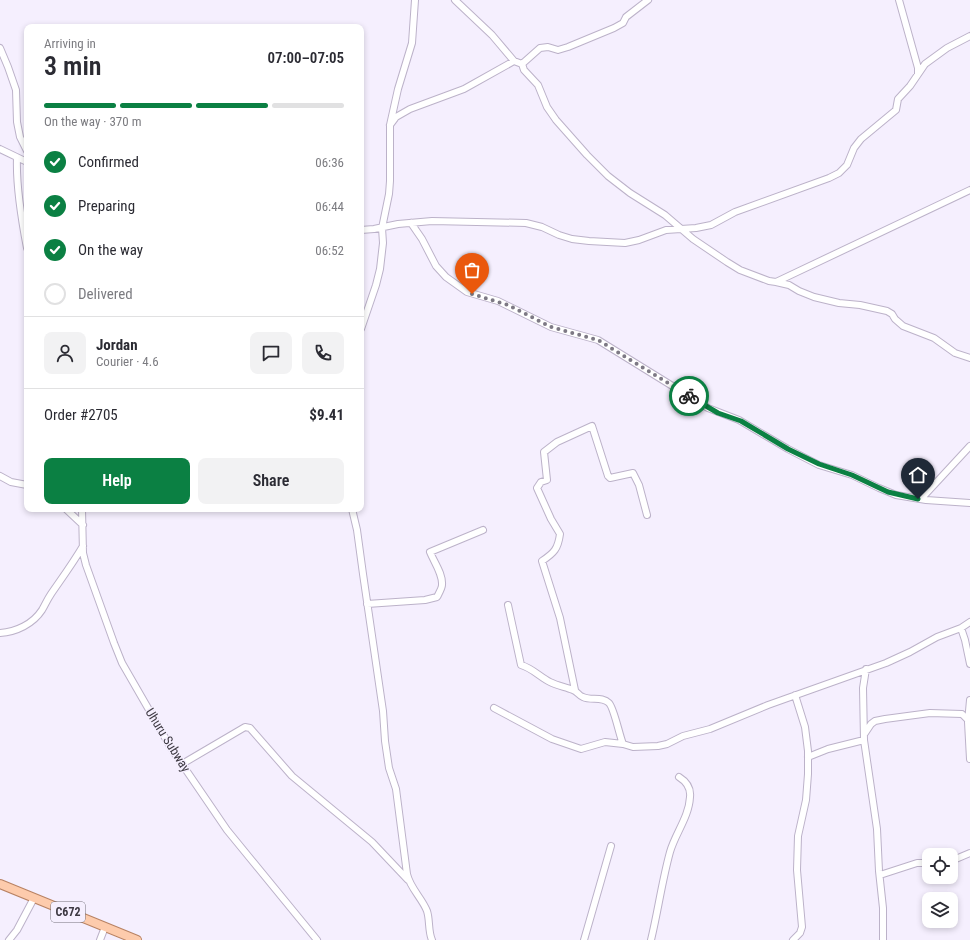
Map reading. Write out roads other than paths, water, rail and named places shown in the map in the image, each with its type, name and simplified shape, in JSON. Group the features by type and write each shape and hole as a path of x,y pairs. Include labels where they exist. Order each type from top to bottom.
{"main road":[{"name":"C672","path":"0,884 137,940"}],"street":[{"path":"364,320 380,269 383,243 382,228 390,187 390,125 398,89 412,43 415,0"},
{"path":"455,0 492,35 514,61 522,64"},
{"path":"522,64 540,48 548,47 561,49 614,28 623,23 626,17 648,0"},
{"path":"899,0 918,68 918,74"},
{"path":"364,230 411,223 443,221 530,224 542,227 572,239 614,243 631,241 666,230 696,228 711,225 735,212 839,173 847,165 854,148 861,139 896,110 898,99 925,64 947,48 970,36"},
{"path":"0,48 16,90 18,128 24,146"},
{"path":"390,125 396,116 464,89 514,61"},
{"path":"522,64 524,70 538,85 551,112 586,155 626,190 664,215 736,268 769,281 789,285 805,294 839,303 860,305 887,311 892,314 894,319 903,326 934,338 955,353 970,358"},
{"path":"0,149 24,161"},
{"path":"17,158 20,205 24,230"},
{"path":"776,282 970,190"},
{"path":"411,223 422,239 436,266 446,277 467,292 508,305 551,327 598,340 708,408 739,420 801,456 825,467 852,475 888,492 920,499 970,503"},
{"path":"623,744 617,729 614,711 610,703 602,699 582,697 575,690 568,664 560,618 542,561 551,556 558,546 560,534 551,520 537,488 541,482 547,480 544,452 558,442 592,426 608,476 610,478 633,473 639,485 647,515"},
{"path":"920,499 970,446"},
{"path":"0,476 11,482 24,484"},
{"path":"69,512 83,525"},
{"name":"Uhuru Subway","path":"82,512 83,546 86,565 120,659 171,748 227,830 317,940"},
{"path":"353,512 357,530 383,712 389,768 396,789 409,881"},
{"path":"367,604 425,600 437,596 442,586 440,572 435,565 430,552 483,530"},
{"path":"0,633 19,629 38,615 83,546"},
{"path":"508,605 520,664 554,684 566,689 575,690"},
{"path":"494,708 552,739 582,749 605,742 633,747 653,747 663,745 683,736 714,728 795,695 899,657 937,637 961,628 970,622"},
{"path":"961,628 970,664"},
{"path":"866,669 863,688 864,738 877,829 883,908 883,940"},
{"path":"793,940 800,933 802,927 797,870 798,836 805,804 808,757 805,727 795,695"},
{"path":"970,700 968,720 970,759"},
{"path":"808,757 864,738 871,724 875,721 930,713 962,714 968,720"},
{"path":"182,764 246,727 250,728 292,776 372,842 409,881 426,910 428,928 432,940"},
{"path":"651,940 670,852 685,817 690,798 690,789 679,776"},
{"path":"584,940 611,846"},
{"path":"958,858 970,853"},
{"path":"880,875 917,863 922,863"},
{"path":"9,940 17,930 34,898"},
{"path":"100,940 105,928"}]}
